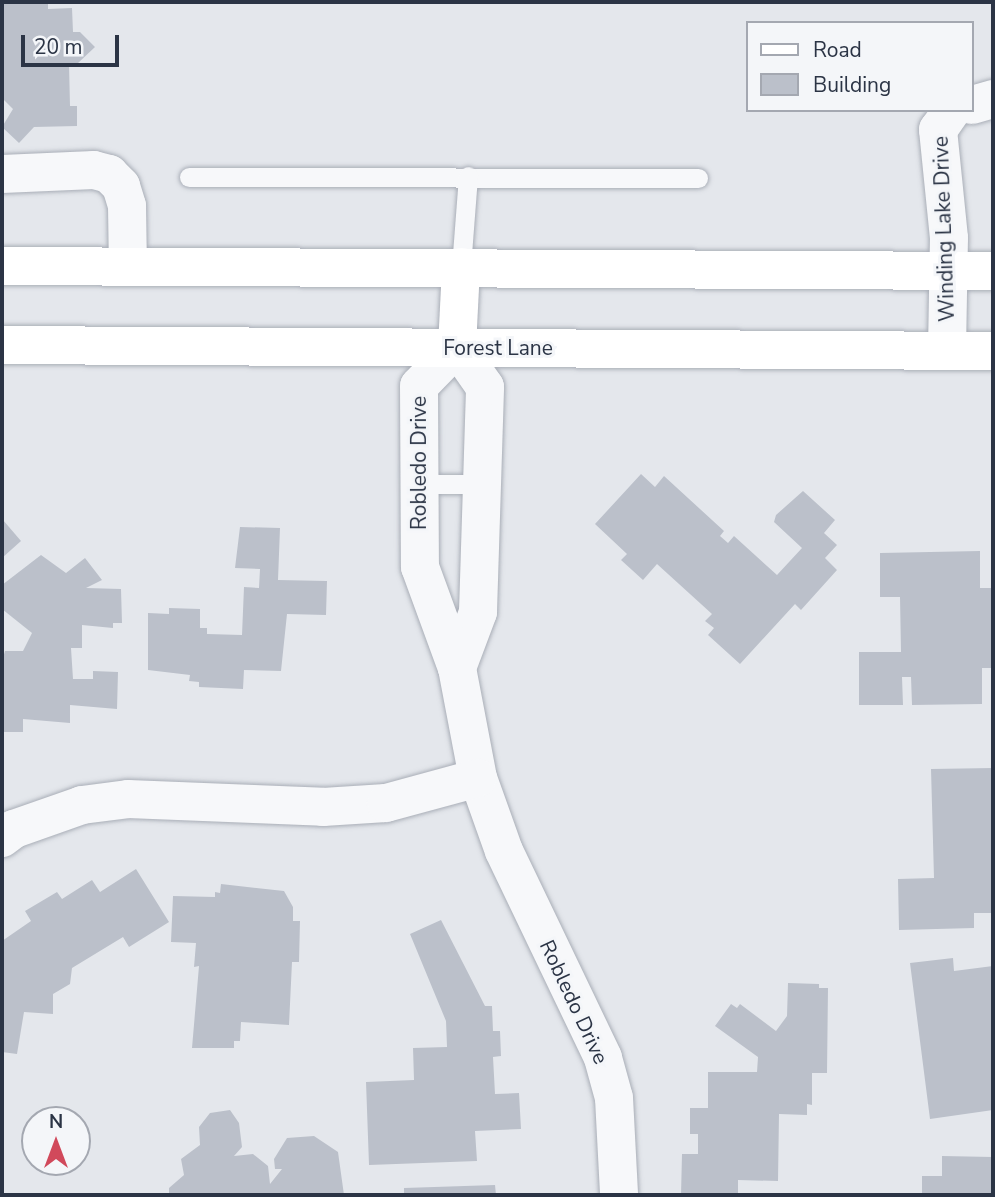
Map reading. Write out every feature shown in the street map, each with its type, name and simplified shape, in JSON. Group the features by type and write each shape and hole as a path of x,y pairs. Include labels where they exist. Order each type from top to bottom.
{"main road":[{"path":"2,266 993,271"},
{"path":"457,347 461,267"},
{"name":"Forest Lane","path":"2,345 993,351"}],"street":[{"path":"974,104 993,99"},
{"name":"Winding Lake Drive","path":"947,351 950,271 938,130 951,112"},
{"path":"2,174 94,170 109,174 121,186 128,206 128,267"},
{"path":"457,347 485,387 478,612 457,668"},
{"name":"Robledo Drive","path":"457,347 419,386 420,567 430,604 457,668 478,778 530,912 603,1058 614,1098 619,1195"},
{"path":"2,838 69,809 128,799 323,807 357,805 418,796 478,778"}],"lane":[{"path":"461,267 468,176"},
{"path":"190,177 698,178"},
{"path":"420,484 482,484"}],"building":[{"path":"2,2 48,2 48,9 72,8 73,32 80,32 95,47 77,64 69,64 70,106 77,106 77,126 34,127 19,143 2,127 13,109 2,98"},
{"path":"641,474 655,487 664,476 724,531 720,536 728,543 734,536 777,575 802,548 774,522 776,515 803,491 835,520 824,533 837,545 825,558 837,570 801,610 795,604 740,664 708,635 714,628 705,621 712,614 657,564 643,580 621,560 627,554 595,524"},
{"path":"2,521 21,541 2,558"},
{"path":"240,527 280,528 278,580 327,581 326,615 287,614 281,671 244,670 243,689 199,687 199,682 189,681 190,675 148,670 148,613 169,614 169,608 200,609 200,628 207,628 207,634 242,635 244,587 259,588 260,569 235,568"},
{"path":"980,551 980,588 991,588 993,612 991,668 982,668 982,704 912,705 911,677 902,677 903,705 859,705 859,652 901,652 900,597 880,597 880,553"},
{"path":"41,555 66,573 85,558 102,580 86,588 121,589 122,623 113,623 113,628 82,625 82,648 71,648 73,679 93,679 93,671 118,672 117,709 70,705 70,723 23,719 23,732 2,732 2,661 5,651 23,651 32,633 2,609 2,585"},
{"path":"993,768 993,913 974,913 974,928 899,930 898,879 934,878 931,769"},
{"path":"136,869 169,922 129,947 123,937 72,968 70,984 53,994 53,1014 24,1012 17,1054 2,1052 2,941 31,921 25,911 57,892 62,899 92,880 100,892"},
{"path":"221,884 284,891 293,907 293,921 300,921 299,962 292,962 289,1025 241,1022 240,1041 234,1041 234,1048 192,1048 199,966 194,967 196,943 171,942 173,896 215,897 215,892 220,893"},
{"path":"441,920 485,1006 492,1006 493,1031 500,1031 501,1056 493,1057 495,1094 519,1093 521,1129 475,1131 477,1161 369,1165 366,1082 414,1080 413,1048 447,1047 446,1021 410,934"},
{"path":"953,958 954,971 993,966 993,1110 930,1119 910,963"},
{"path":"788,983 819,984 819,988 828,988 827,1073 812,1073 812,1105 807,1104 807,1115 779,1114 778,1181 738,1180 738,1195 681,1195 682,1154 698,1154 698,1134 690,1134 690,1108 708,1108 708,1072 757,1072 758,1057 715,1026 731,1004 737,1008 740,1004 776,1031 787,1016"},
{"path":"230,1110 239,1123 242,1147 234,1156 253,1154 268,1166 270,1184 282,1169 275,1169 274,1159 287,1138 314,1136 338,1152 344,1195 169,1195 169,1188 184,1175 181,1159 200,1145 199,1127 210,1113"},
{"path":"942,1156 993,1157 993,1195 922,1195 922,1176 942,1176"},
{"path":"495,1185 496,1195 404,1195 404,1188"}]}
